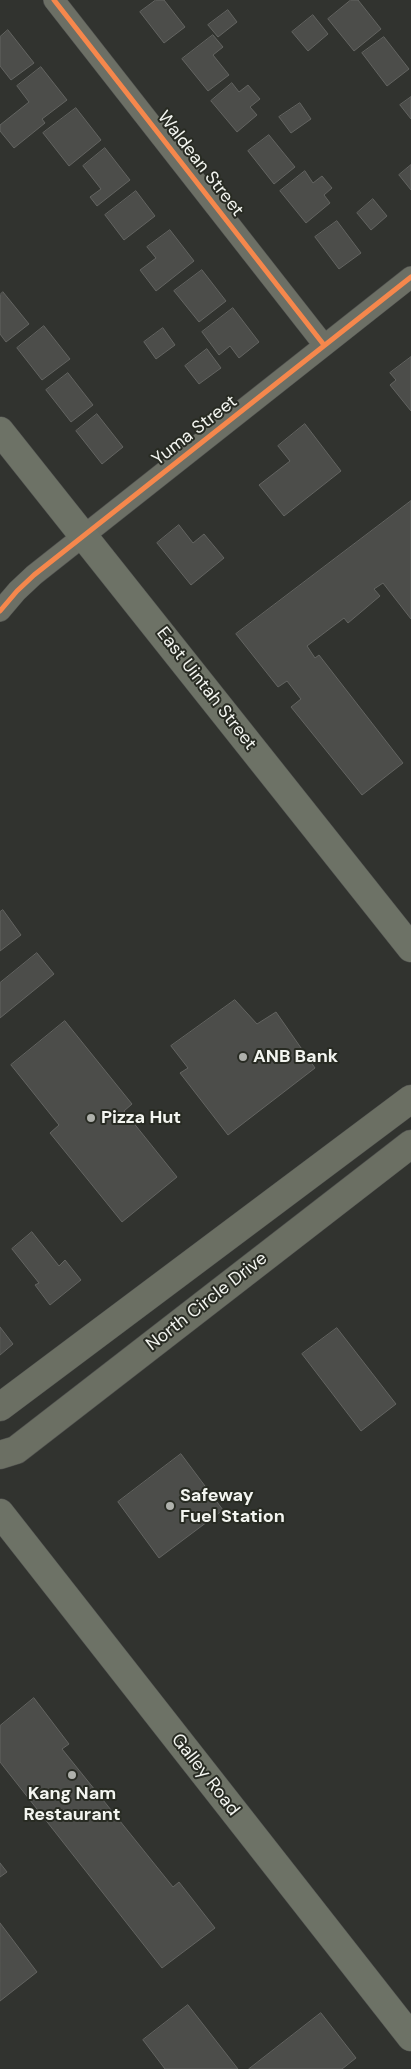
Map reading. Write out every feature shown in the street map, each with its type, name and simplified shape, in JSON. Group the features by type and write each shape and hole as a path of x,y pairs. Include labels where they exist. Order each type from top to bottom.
{"main road":[{"name":"East Uintah Street","path":"0,432 411,948"},
{"path":"0,1407 411,1099"},
{"name":"North Circle Drive","path":"0,1455 16,1450 411,1144"},
{"name":"Galley Road","path":"0,1513 411,2037"}],"street":[{"name":"Waldean Street","path":"54,0 324,345"},
{"name":"Yuma Street","path":"0,610 34,575 411,277"}],"building":[{"path":"156,0 164,0 185,27 164,43 140,12"},
{"path":"351,0 358,0 381,29 354,51 328,19"},
{"path":"228,10 237,22 218,37 208,25"},
{"path":"313,15 328,34 308,51 292,32"},
{"path":"8,30 34,63 11,80 0,66 0,37"},
{"path":"213,35 223,47 213,55 229,75 208,91 182,59"},
{"path":"384,37 409,69 387,86 362,53"},
{"path":"41,67 67,100 42,119 45,123 14,148 0,131 0,125 29,102 17,86"},
{"path":"232,83 239,92 248,85 260,99 250,107 257,115 237,132 211,101"},
{"path":"411,97 411,119 400,105"},
{"path":"300,103 311,119 291,133 279,117"},
{"path":"76,108 101,140 69,166 43,133"},
{"path":"269,135 295,167 274,184 248,151"},
{"path":"105,148 130,180 97,206 90,197 101,189 83,166"},
{"path":"411,165 411,190 399,175"},
{"path":"305,171 313,183 322,176 332,188 324,195 330,203 306,223 280,191"},
{"path":"136,191 155,216 124,240 105,215"},
{"path":"373,199 387,216 371,230 357,213"},
{"path":"337,221 361,253 339,269 315,237"},
{"path":"170,230 194,261 156,291 140,270 156,258 147,247"},
{"path":"202,270 226,301 199,322 174,291"},
{"path":"3,292 29,324 6,342 0,334 0,295"},
{"path":"233,308 259,342 239,358 230,346 219,355 202,332"},
{"path":"44,326 70,359 42,380 17,348"},
{"path":"163,328 175,345 156,359 144,342"},
{"path":"207,349 221,368 199,384 185,366"},
{"path":"411,357 411,411 390,385 396,380 390,373"},
{"path":"68,373 93,405 71,422 46,390"},
{"path":"97,414 123,447 102,464 76,431"},
{"path":"305,424 341,471 284,516 259,485 290,461 278,446"},
{"path":"411,501 411,619 383,583 374,589 380,596 348,623 344,618 307,646 315,658 319,655 403,763 362,795 291,707 301,699 287,681 278,687 236,634"},
{"path":"179,525 193,543 204,534 224,558 191,585 157,543"},
{"path":"3,910 21,935 0,951 0,912"},
{"path":"37,953 54,974 0,1018 0,983"},
{"name":"ANB Bank","path":"235,1000 257,1024 276,1012 315,1068 228,1135 180,1073 188,1068 171,1046"},
{"name":"Pizza Hut","path":"65,1021 132,1104 124,1111 177,1177 122,1222 50,1133 59,1125 11,1065"},
{"path":"32,1232 59,1266 65,1260 81,1280 50,1305 35,1285 39,1283 12,1249"},
{"path":"0,1327 13,1344 0,1355"},
{"path":"337,1328 396,1404 361,1431 302,1354"},
{"name":"Safeway Fuel Station","path":"181,1454 223,1510 159,1558 118,1502"},
{"path":"34,1698 69,1744 62,1749 173,1887 179,1882 215,1928 162,1968 0,1762 0,1726"},
{"path":"0,1863 7,1872 0,1877"},
{"path":"0,1923 37,1972 0,2001"},
{"path":"188,2005 238,2069 165,2069 143,2040"},
{"path":"321,2013 356,2058 342,2069 249,2069"}],"cycle path":[{"path":"54,0 324,345"},
{"path":"0,611 34,575 411,277"}],"place":[{"name":"ANB Bank","path":"243,1057"},
{"name":"Pizza Hut","path":"91,1118"},
{"name":"Safeway Fuel Station","path":"170,1506"},
{"name":"Kang Nam Restaurant","path":"72,1775"}]}
